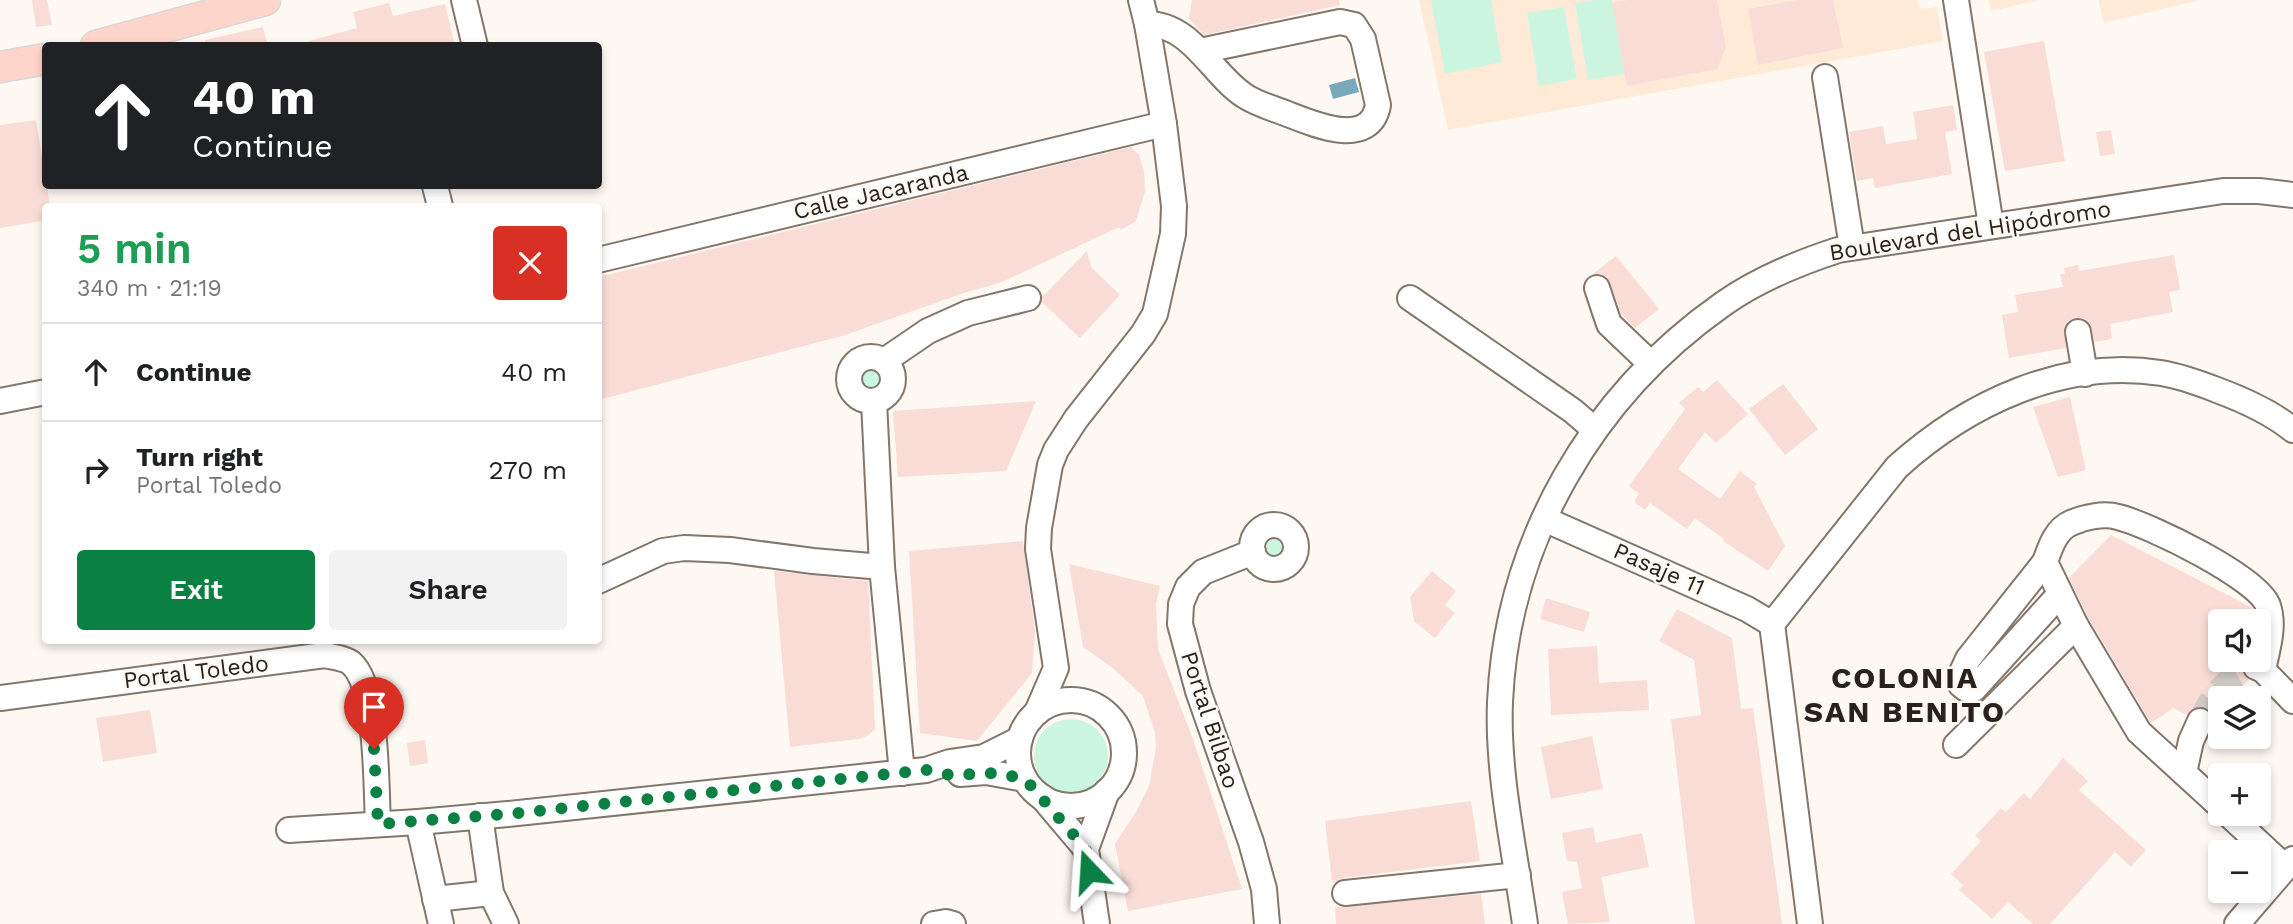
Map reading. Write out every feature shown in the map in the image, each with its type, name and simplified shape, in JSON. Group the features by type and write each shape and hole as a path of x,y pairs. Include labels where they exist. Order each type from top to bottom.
{"main road":[{"path":"111,42 265,0"},
{"path":"0,67 42,60"}],"street":[{"path":"464,0 474,42"},
{"path":"1086,849 1034,788 1018,756 1026,724 1037,712 1056,668 1038,549 1046,481 1056,450 1076,419 1143,334 1159,303 1173,234 1174,206 1164,124 1141,0"},
{"path":"1956,0 1991,226"},
{"path":"1147,24 1162,24 1200,51 1243,95 1323,128 1343,131 1359,128 1374,120 1377,114 1378,106 1363,39 1354,25 1340,22 1200,51"},
{"path":"1825,77 1852,247"},
{"name":"Calle Jacaranda","path":"602,259 1164,124"},
{"name":"Boulevard del Hipódromo","path":"1525,924 1501,743 1503,662 1515,601 1533,542 1577,456 1612,407 1651,365 1700,321 1739,294 1806,260 1852,247 1991,226 2038,227 2223,191 2293,195"},
{"path":"1597,288 1609,324 1651,365"},
{"path":"884,361 928,331 968,313 1028,298"},
{"path":"1410,298 1595,429"},
{"path":"2078,332 2085,373"},
{"path":"880,358 884,361 891,368 893,382 887,395 874,401 866,401 853,393 849,386 849,371 859,359 880,358"},
{"path":"1810,924 1772,624 1898,467 1921,446 1975,410 2001,397 2085,373 2119,370 2174,376 2245,400 2293,430"},
{"path":"0,401 42,393"},
{"path":"874,401 882,567 902,773"},
{"path":"2059,595 1974,689 1966,689 1961,685 1960,676 1968,659 2045,562 2051,544 2068,523 2091,517 2117,516 2163,535 2237,574 2254,588 2268,605 2271,627 2260,668 2293,701"},
{"name":"Pasaje 11","path":"1544,519 1747,609 1772,624"},
{"path":"602,579 663,551 684,548 730,550 854,566 882,567"},
{"name":"Portal Bilbao","path":"1253,552 1203,572 1188,587 1181,604 1180,624 1198,691 1251,842 1264,889 1267,924"},
{"path":"2045,562 2076,626 2139,732 2208,795"},
{"path":"1956,746 2076,626"},
{"name":"Portal Toledo","path":"0,698 325,655 350,662 363,677 372,724 378,824"},
{"path":"1056,668 1107,714 1116,726 1124,748 1120,771 1107,791 1086,849 1097,924"},
{"path":"1037,712 1060,701 1094,705"},
{"path":"2184,773 2191,741 2200,721"},
{"path":"289,830 418,822 902,773 984,757 1020,740"},
{"path":"926,770 950,775 998,773 1034,788 1056,803 1079,804 1094,800 1107,791"},
{"path":"480,816 491,893 506,924"},
{"path":"418,822 441,924"},
{"path":"2237,924 2289,863 2243,826"},
{"path":"1345,893 1518,875"},
{"path":"435,899 491,893"},
{"path":"934,924 953,924"}],"shaded area":[{"path":"1419,0 1917,0 1920,9 1937,7 1943,41 1448,130"},
{"path":"1989,0 2040,0 1991,11"},
{"path":"2098,0 2200,0 2104,23"}],"green space":[{"path":"1431,0 1491,0 1502,62 1445,74"},
{"path":"1612,0 1625,74 1588,80 1575,3"},
{"path":"1564,7 1577,79 1539,86 1527,13"},
{"path":"870,366 881,373 882,378 875,389 870,390 859,383 858,378 865,367"},
{"path":"1274,531 1284,535 1288,545 1284,555 1274,559 1264,555 1260,545 1264,535"},
{"path":"1064,719 1078,719 1092,725 1102,735 1108,756 1102,777 1092,787 1078,793 1064,793 1050,787 1040,777 1034,763 1034,749 1040,735 1050,725"}],"water":[{"path":"1355,78 1359,92 1333,99 1329,85"}],"building":[{"path":"32,0 47,0 52,25 36,27"},
{"path":"1192,0 1339,0 1340,5 1204,35 1189,19"},
{"path":"1627,0 1717,0 1726,48 1717,69 1627,86 1612,3"},
{"path":"1797,0 1833,0 1843,48 1758,65 1748,9"},
{"path":"389,3 393,16 445,4 454,42 309,42 357,28 353,12"},
{"path":"263,27 267,42 205,42"},
{"path":"2044,41 2065,161 2005,171 1984,52"},
{"path":"1953,105 1957,130 1945,132 1952,174 1875,188 1873,178 1857,181 1849,132 1883,126 1886,144 1917,139 1913,112"},
{"path":"36,120 42,157 42,189 47,189 50,203 42,203 42,221 0,228 0,125"},
{"path":"2111,130 2115,154 2100,156 2096,132"},
{"path":"1131,147 1139,155 1144,171 1145,191 1136,221 1002,282 842,336 602,399 602,276"},
{"path":"1087,251 1091,267 1120,295 1080,338 1042,302 1042,297"},
{"path":"2174,255 2180,290 2169,292 2173,312 2110,324 2112,339 2095,342 2090,323 2084,318 2075,318 2068,321 2064,327 2066,348 2009,358 2002,315 2018,312 2015,295 2063,287 2060,274 2065,274 2064,268 2078,265 2079,271"},
{"path":"1616,256 1659,309 1635,328 1622,315 1607,277 1593,274"},
{"path":"1717,380 1748,414 1716,443 1705,432 1678,469 1720,499 1740,471 1757,484 1754,487 1785,546 1768,571 1723,541 1724,539 1695,518 1687,529 1650,503 1645,510 1634,502 1639,494 1629,486 1685,409 1679,403 1698,387 1703,392"},
{"path":"1783,384 1818,429 1785,455 1749,409"},
{"path":"2070,397 2086,470 2058,477 2033,407"},
{"path":"1036,401 1006,471 898,477 893,411"},
{"path":"2111,535 2251,607 2252,609 2208,609 2208,672 2243,672 2249,680 2242,686 2208,686 2208,711 2205,707 2192,709 2187,715 2173,708 2151,723 2089,619 2069,578"},
{"path":"1023,541 1035,631 1032,673 977,741 920,733 909,551"},
{"path":"1069,564 1160,586 1156,603 1158,649 1193,739 1242,889 1128,911 1115,844 1149,786 1156,748 1155,733 1143,696 1114,669 1083,647"},
{"path":"774,571 868,581 875,729 867,736 790,747"},
{"path":"1432,571 1456,591 1445,605 1455,613 1435,638 1414,621 1410,597"},
{"path":"1546,598 1590,612 1584,632 1540,619"},
{"path":"1677,609 1732,638 1741,709 1753,708 1782,924 1695,924 1671,719 1701,715 1694,660 1659,641"},
{"path":"1597,646 1599,683 1647,680 1649,710 1551,715 1548,649"},
{"path":"150,710 157,753 103,762 96,718"},
{"path":"1592,736 1603,789 1551,799 1541,747"},
{"path":"425,740 428,763 410,766 407,743"},
{"path":"2063,758 2088,781 2079,790 2146,850 2131,867 2115,852 2050,924 2033,924 2008,902 1992,919 1959,890 1963,885 1951,874 1981,841 1975,836 2001,808 2006,812 2024,793 2030,799"},
{"path":"1471,801 1480,861 1343,878 1332,883 1325,821"},
{"path":"1593,827 1596,843 1642,833 1649,867 1601,877 1610,922 1568,924 1562,892 1582,888 1577,862 1567,861 1562,833"},
{"path":"1481,894 1485,924 1336,924 1335,907"}],"tunnel":[{"path":"2200,721 2222,687 2244,672"}],"district":[{"name":"COLONIA SAN BENITO","path":"1905,694"}],"route":[{"path":"374,749 378,824 508,814 926,770 950,775 998,773 1025,779 1042,797 1086,849 1089,871"}]}
